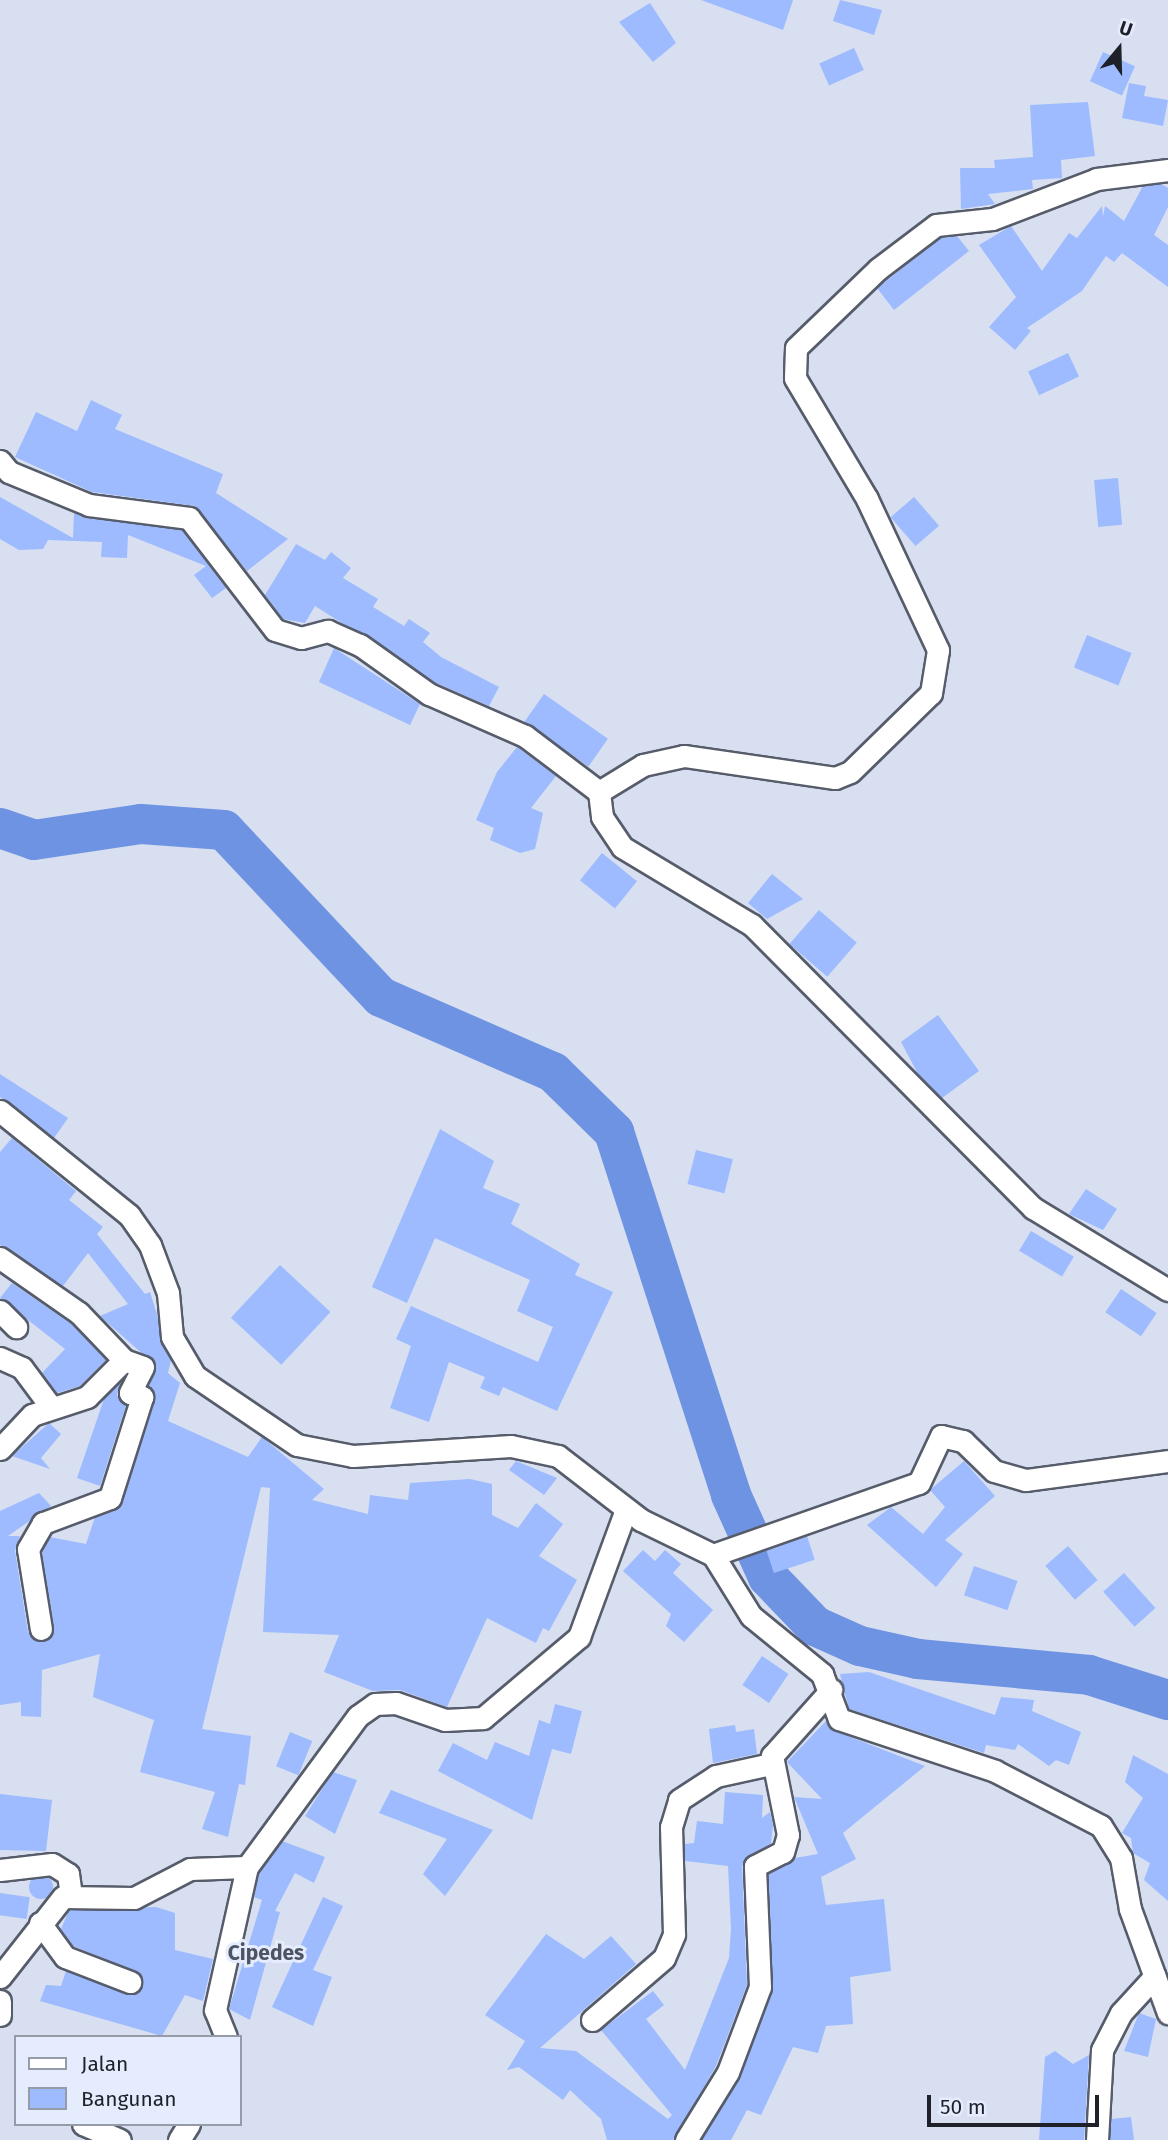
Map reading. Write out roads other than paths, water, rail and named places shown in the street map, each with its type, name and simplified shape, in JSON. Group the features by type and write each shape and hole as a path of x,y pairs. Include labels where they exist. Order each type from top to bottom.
{"street":[{"path":"599,792 643,765 684,756 835,778 850,772 931,693 938,650 867,499 795,378 796,348 878,269 936,225 992,219 1097,178 1168,170"},
{"path":"0,461 9,472 89,505 189,518 275,630 301,638 328,631 360,645 429,694 525,736 599,792 602,817 622,847 752,925 1033,1208 1168,1290"},
{"path":"0,1111 130,1215 150,1245 168,1293 172,1337 187,1367 230,1405 297,1445 353,1456 511,1446 558,1456 626,1510 720,1553 751,1616 813,1664 831,1690 839,1719 995,1771 1101,1826 1121,1858 1130,1909 1168,2013"},
{"path":"0,1258 89,1321 124,1360 143,1367 130,1392 142,1397 110,1498 43,1523 28,1549 41,1629"},
{"path":"0,1311 16,1327"},
{"path":"0,1358 22,1368 51,1408"},
{"path":"0,1450 32,1415 87,1397 124,1360"},
{"path":"720,1553 919,1483 941,1436 963,1441 994,1471 1026,1480 1168,1461"},
{"path":"225,2035 215,2010 247,1867 358,1716 374,1704 396,1703 468,1723 562,1657 579,1637 626,1510"},
{"path":"686,2140 728,2072 760,1987 755,1866 783,1852 789,1835 771,1764 780,1742 831,1690"},
{"path":"592,2020 664,1958 674,1934 671,1828 679,1800 716,1776 771,1764"},
{"path":"0,1870 52,1864 68,1874 71,1895"},
{"path":"0,1976 40,1923 71,1895 134,1898 179,1872 247,1867"},
{"path":"40,1923 65,1957 130,1982"},
{"path":"1097,2140 1102,2050 1121,2013 1155,1976"},
{"path":"0,2001 0,2015"},
{"path":"88,2126 120,2140"}],"waterway":[{"path":"0,828 34,840 141,824 224,830 381,997 553,1072 614,1132 731,1495 768,1577 815,1626 860,1646 918,1659 1089,1675 1168,1700"}],"district":[{"name":"Cipedes","path":"266,1953"}]}
